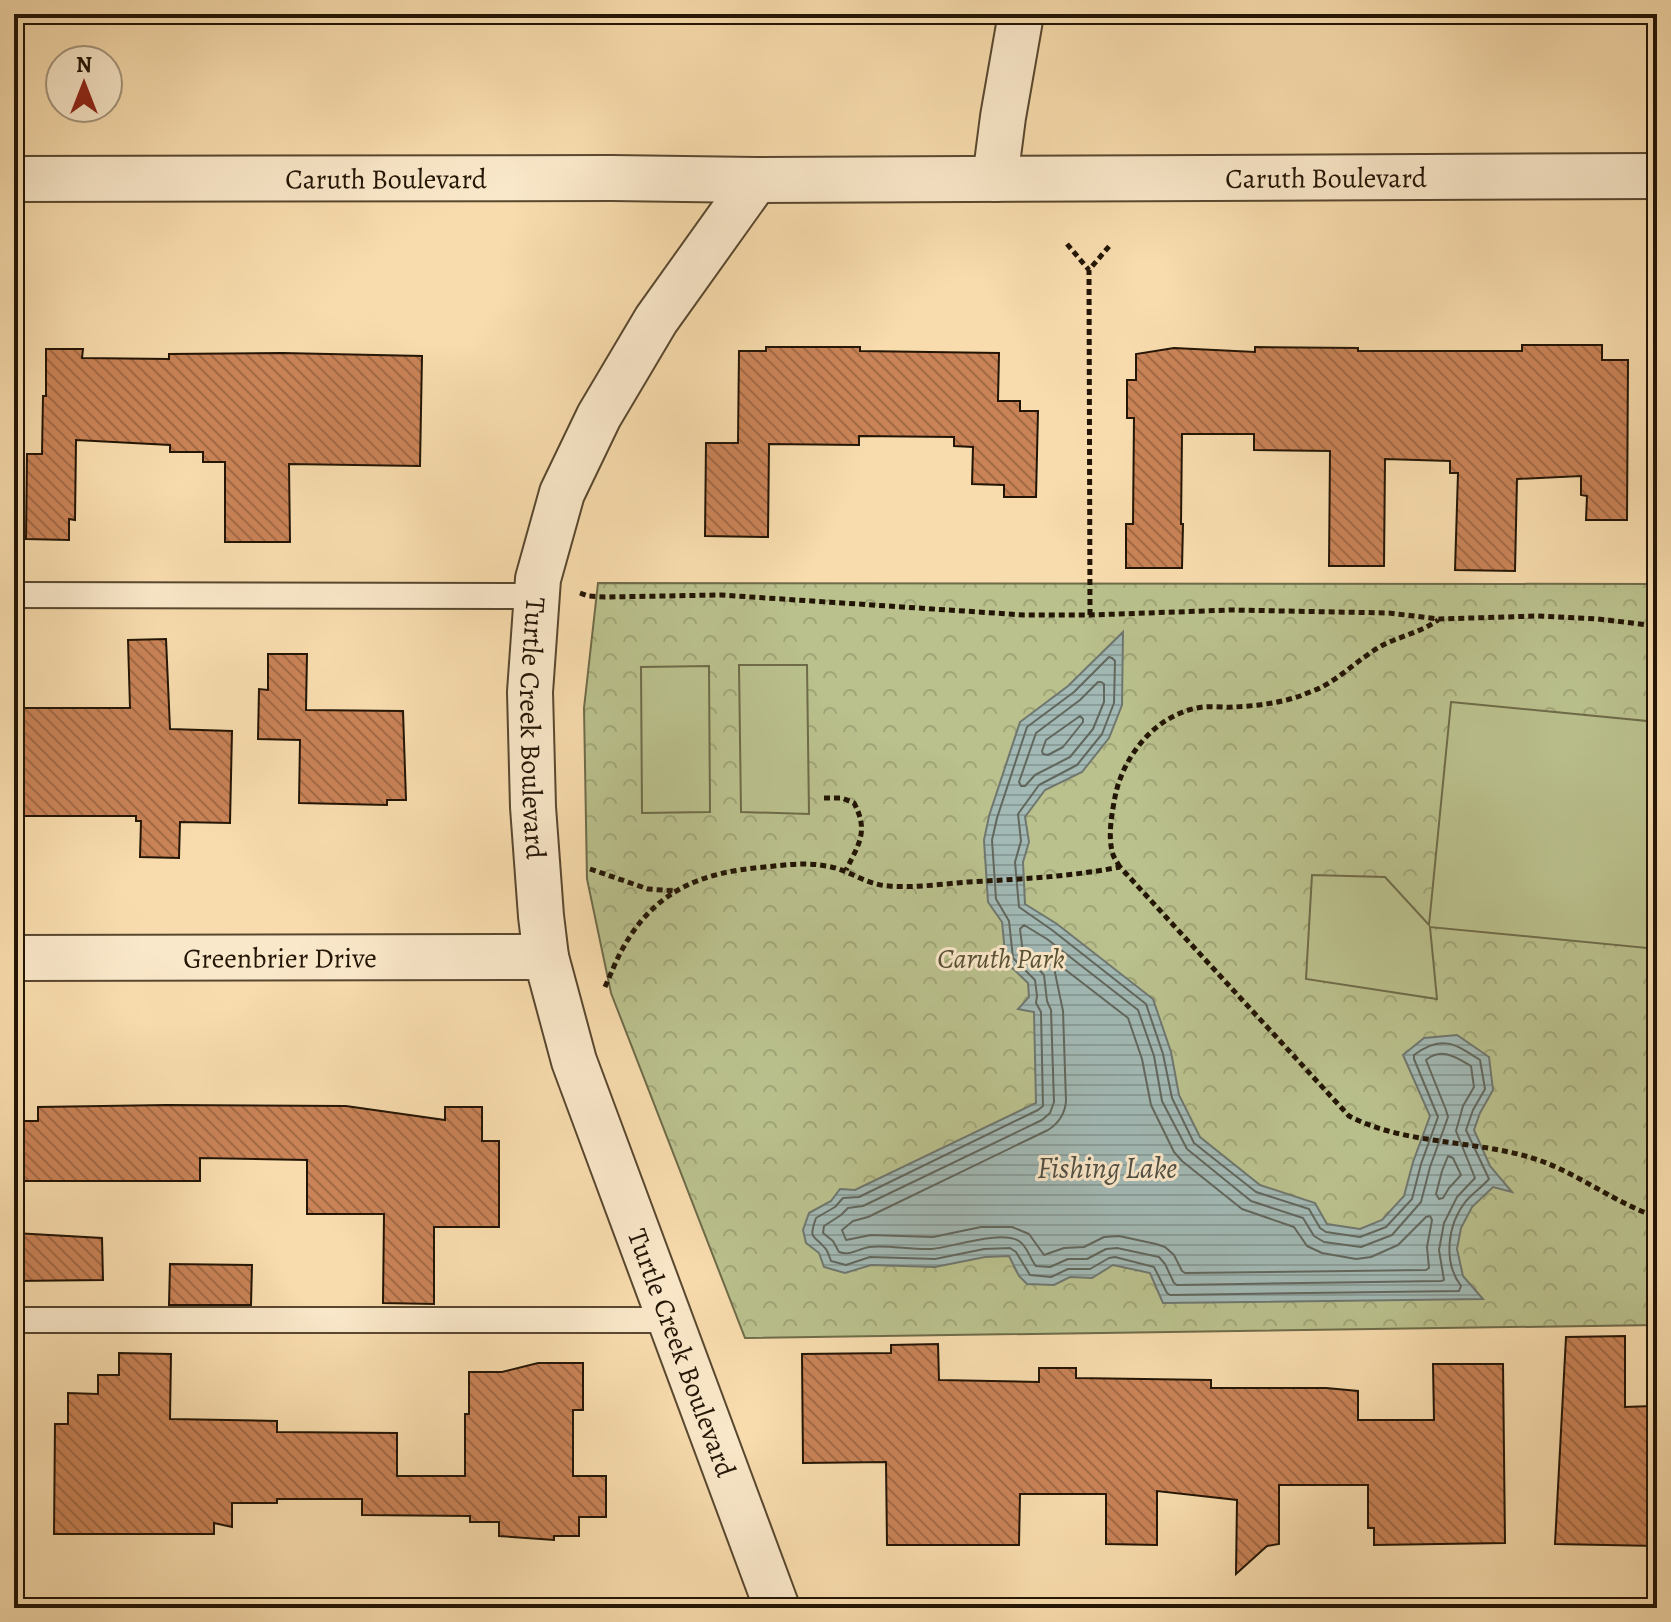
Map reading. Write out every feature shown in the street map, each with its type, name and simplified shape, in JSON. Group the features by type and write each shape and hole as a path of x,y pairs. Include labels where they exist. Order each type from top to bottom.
{"street":[{"path":"756,180 995,179 1021,14"},
{"name":"Caruth Boulevard","path":"995,179 1657,176"},
{"name":"Caruth Boulevard","path":"14,179 756,180"},
{"name":"Turtle Creek Boulevard","path":"756,180 656,320 599,416 562,493 538,579 556,594 530,692 533,807 541,916 546,957 574,1061 777,1608"},
{"name":"Greenbrier Drive","path":"14,958 546,957"}],"lane":[{"path":"14,595 556,594"},
{"path":"14,1320 670,1320"}],"path":[{"path":"1067,244 1089,270 1090,615"},
{"path":"1089,270 1111,244"},
{"path":"556,594 605,597 721,595 1024,615 1337,611 1439,619 1538,616 1657,626"},
{"path":"1439,619 1428,627 1385,644 1322,687 1296,697 1264,704 1201,707 1167,719 1134,752 1117,787 1111,831 1112,853 1120,867 1349,1116 1384,1131 1492,1148 1532,1158 1636,1210 1657,1217"},
{"path":"824,798 842,798 854,803 862,818 859,844 846,870"},
{"path":"605,987 623,948 638,925 676,891 710,875 738,869 824,865 846,870 873,884 888,886 1044,879 1120,867"},
{"path":"590,869 648,889 676,891"}],"green space":[{"name":"Caruth Park","path":"598,583 1657,584 1657,1325 745,1338 611,993 587,879 584,708"},
{"path":"739,665 807,665 809,814 741,812"},
{"path":"709,666 710,812 642,813 641,667"},
{"path":"1451,702 1657,722 1657,949 1430,927 1437,999 1306,979 1312,875 1385,877 1429,925"}],"water":[{"name":"Fishing Lake","path":"1123,632 1122,705 1109,738 1082,772 1045,790 1025,817 1029,842 1023,862 1025,904 1057,924 1153,999 1171,1052 1179,1095 1200,1137 1260,1185 1315,1203 1327,1224 1360,1229 1382,1220 1404,1196 1430,1116 1403,1055 1424,1038 1457,1035 1489,1057 1493,1090 1474,1130 1490,1166 1512,1192 1493,1187 1472,1207 1461,1228 1457,1249 1463,1276 1483,1299 1163,1303 1150,1273 1113,1265 1092,1278 1070,1277 1054,1285 1027,1284 1019,1276 1009,1256 985,1257 935,1267 871,1265 845,1273 824,1267 819,1253 806,1243 803,1230 809,1213 831,1201 840,1189 855,1190 1036,1103 1034,1012 1018,1009 1029,997 1028,983 1006,962 1002,922 988,902 984,840 1020,722 1068,686"}],"building":[{"path":"1522,345 1602,345 1602,360 1628,360 1627,520 1586,520 1587,496 1581,495 1581,476 1517,479 1515,571 1455,570 1458,473 1450,473 1450,461 1385,459 1384,566 1329,566 1330,451 1254,450 1254,434 1182,434 1182,568 1126,568 1126,524 1133,524 1134,418 1127,418 1127,380 1136,380 1136,354 1174,348 1255,352 1255,347 1358,348 1358,351 1522,351"},
{"path":"766,347 860,347 860,351 999,353 998,401 1020,401 1020,411 1038,411 1036,497 1004,497 1004,485 972,484 973,447 954,446 954,437 859,436 859,445 769,444 768,537 705,536 706,443 738,443 739,351 766,351"},
{"path":"46,349 83,349 82,358 169,359 169,354 282,353 422,356 420,466 289,464 290,542 225,542 225,462 203,462 203,452 170,452 170,445 76,440 75,520 69,519 69,540 26,539 27,454 42,454"},
{"path":"166,639 170,729 232,731 230,823 180,822 179,858 140,857 141,821 136,821 136,816 14,816 14,708 130,708 128,640"},
{"path":"268,654 307,654 306,710 403,711 406,800 387,800 387,805 299,803 300,740 258,739 259,689 268,690"},
{"path":"346,1106 445,1120 445,1107 482,1107 482,1141 499,1141 499,1227 434,1227 434,1304 383,1303 384,1214 307,1214 307,1160 200,1158 200,1181 14,1181 14,1121 38,1121 38,1107"},
{"path":"14,1233 102,1238 103,1280 14,1281"},
{"path":"170,1264 252,1265 251,1305 169,1305"},
{"path":"1625,1336 1625,1407 1652,1406 1652,1433 1657,1433 1657,1546 1555,1544 1566,1337"},
{"path":"938,1344 939,1380 1039,1382 1039,1368 1076,1368 1076,1378 1211,1380 1211,1388 1358,1391 1358,1420 1434,1420 1433,1364 1503,1364 1505,1543 1374,1545 1374,1528 1368,1528 1368,1485 1279,1485 1279,1544 1267,1546 1236,1574 1237,1500 1157,1491 1157,1545 1106,1544 1106,1494 1020,1494 1019,1545 887,1545 886,1462 803,1463 802,1354 891,1353 891,1345"},
{"path":"119,1353 171,1354 170,1419 277,1421 277,1432 397,1433 397,1476 465,1476 469,1372 502,1372 538,1363 583,1363 583,1410 573,1410 573,1476 606,1476 606,1517 579,1517 579,1536 554,1536 554,1540 499,1536 499,1522 470,1522 470,1516 362,1515 362,1499 277,1499 277,1503 232,1503 232,1527 214,1523 214,1534 54,1534 55,1424 68,1424 68,1393 98,1394 98,1375 119,1375"}]}
